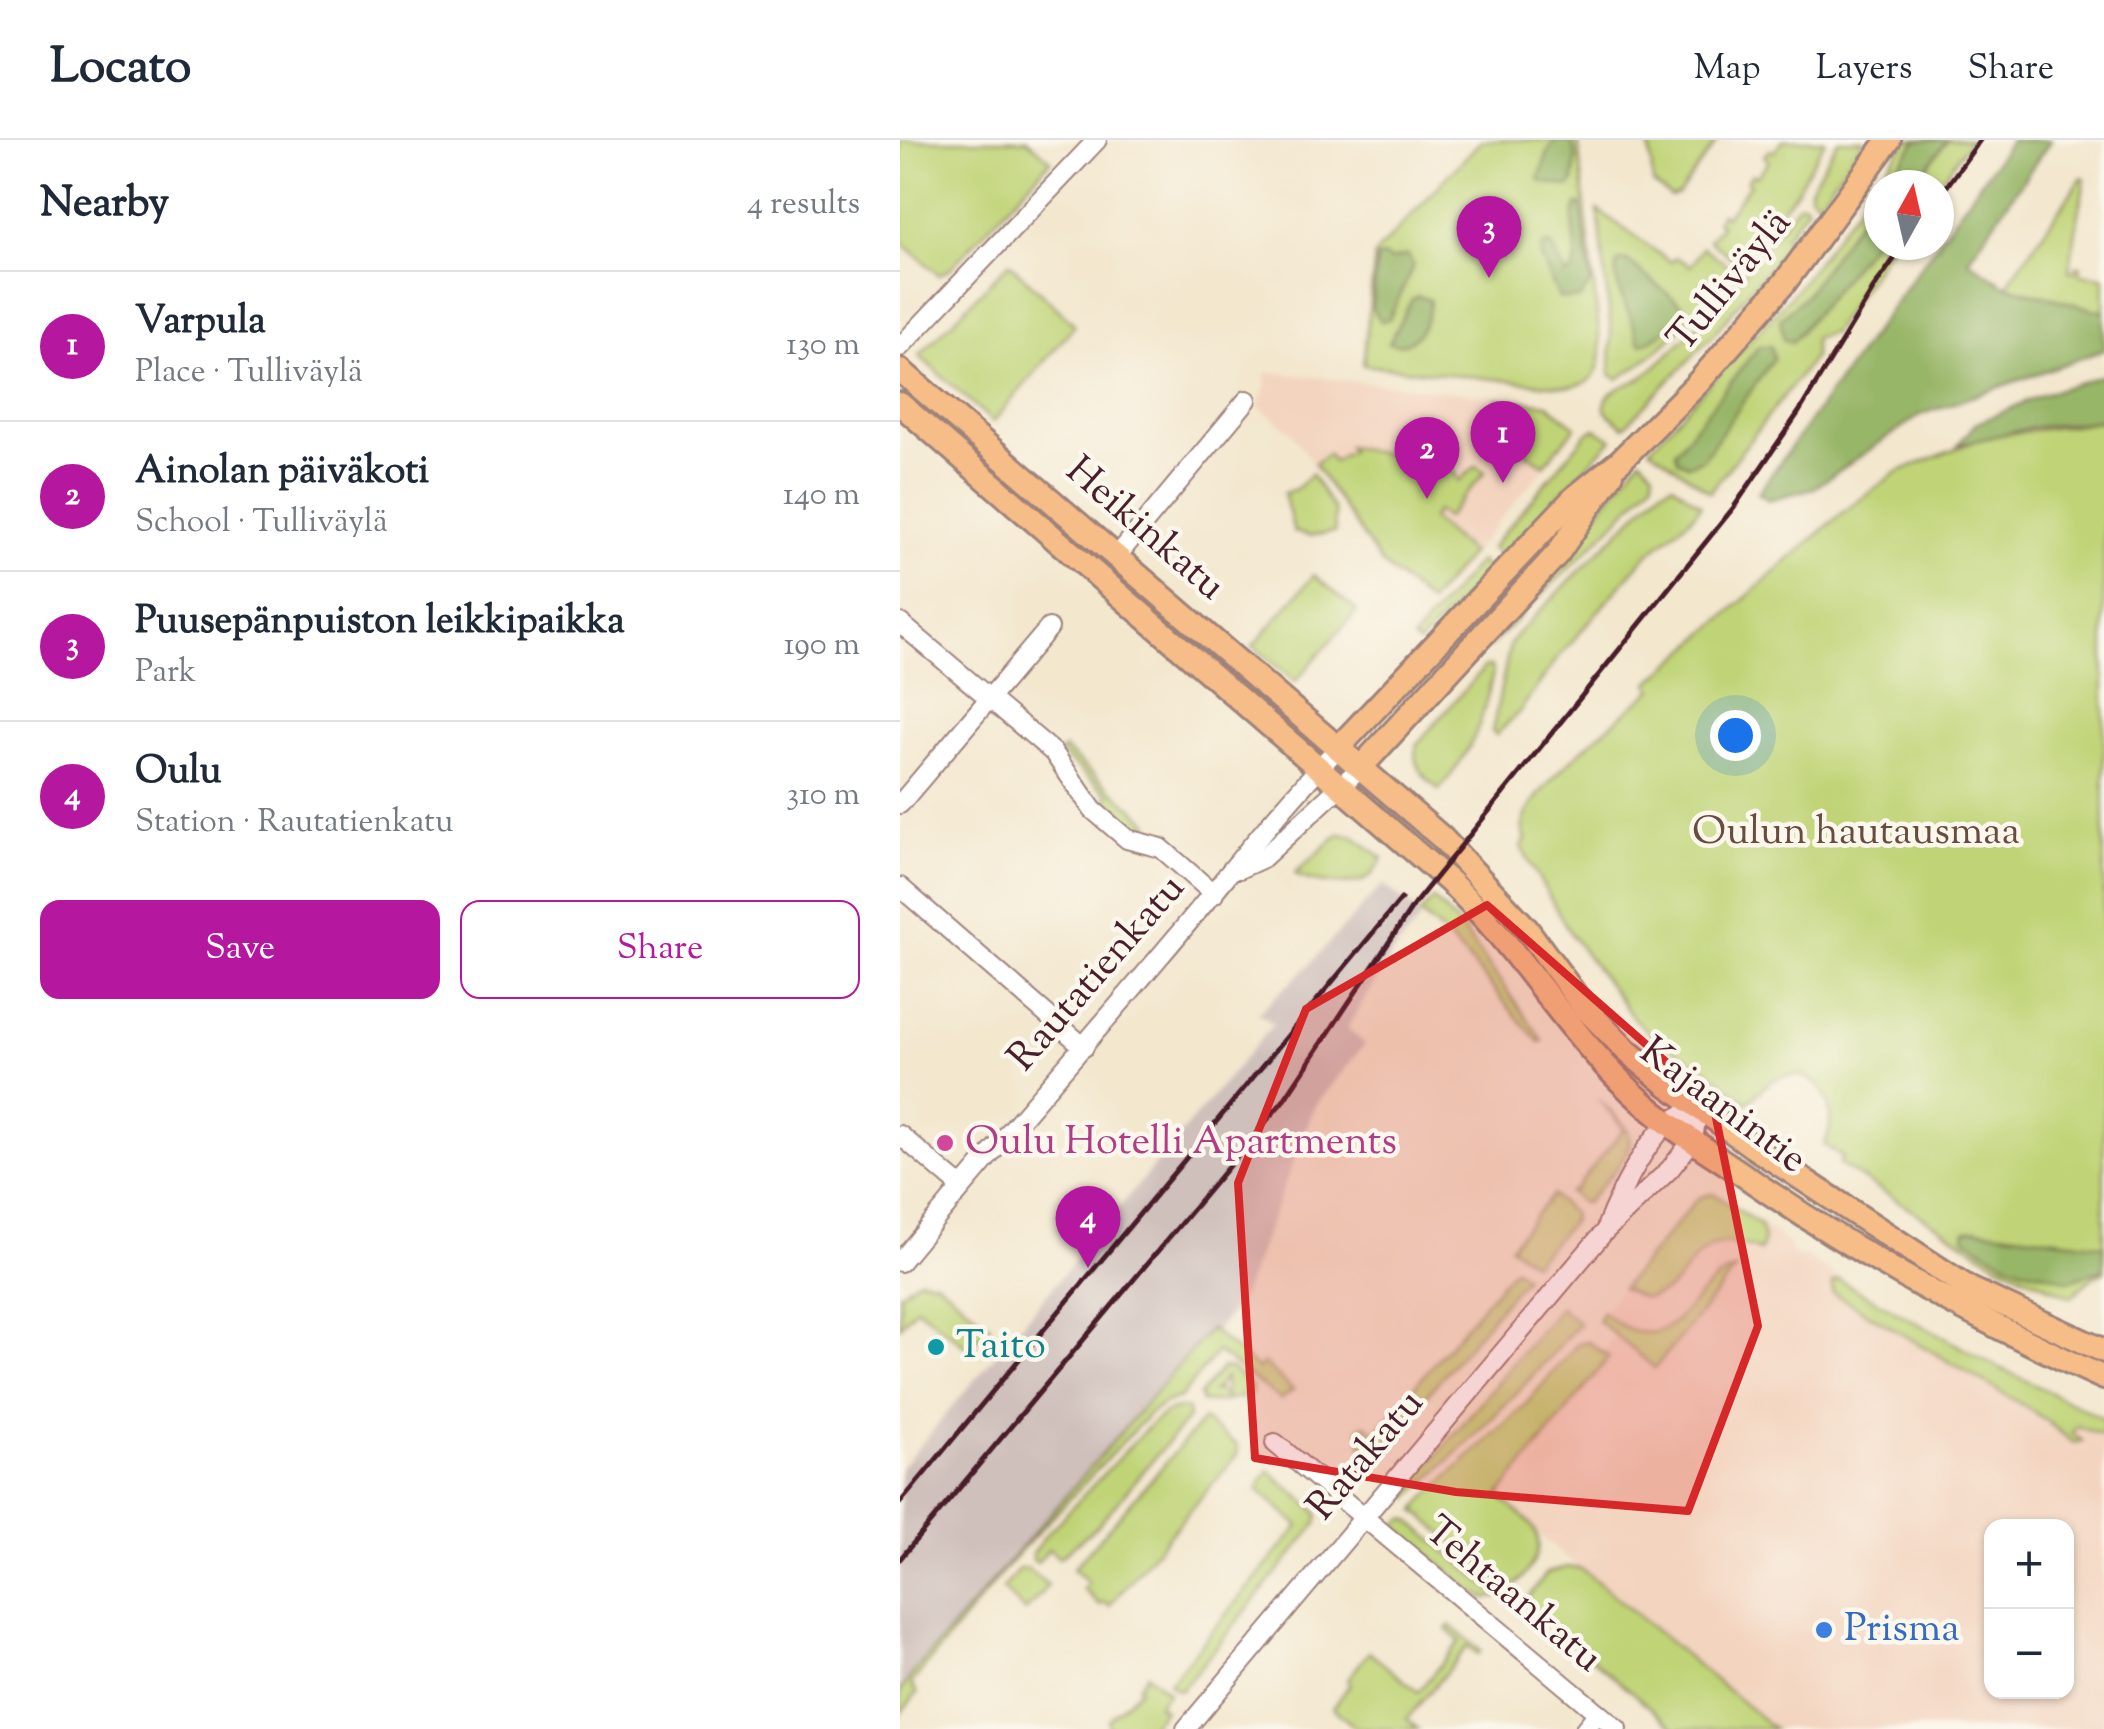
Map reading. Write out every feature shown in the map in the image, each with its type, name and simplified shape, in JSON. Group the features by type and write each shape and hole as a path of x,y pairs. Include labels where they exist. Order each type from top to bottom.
{"main road":[{"name":"Tulliväylä","path":"1339,747 1574,498 1620,461 1697,384 1784,282 1889,140"},
{"name":"Heikinkatu","path":"900,370 1339,747"},
{"name":"Heikinkatu","path":"900,404 1320,767"},
{"name":"Tulliväylä","path":"1361,767 1558,553 1620,461"},
{"name":"Kajaanintie","path":"1339,747 1480,876 1526,928 1584,1007 1616,1040 1698,1108 1970,1289 2104,1351"},
{"name":"Kajaanintie","path":"1320,767 1476,906 1605,1065 1646,1106 1815,1224 1930,1293 2104,1378"}],"street":[{"path":"900,347 1097,140"},
{"path":"1117,556 1246,400"},
{"path":"900,623 1053,752 1093,810 1127,838 1160,848 1214,894"},
{"path":"900,804 1049,628"},
{"name":"Rautatienkatu","path":"900,1262 1234,871 1292,795 1339,747"},
{"name":"Rautatienkatu","path":"1234,871 1263,858 1361,767"},
{"path":"900,886 1084,1047"},
{"path":"1693,1140 1698,1108"},
{"name":"Ratakatu","path":"1605,1230 1621,1188 1669,1123 1698,1108"},
{"path":"900,1135 961,1188"},
{"name":"Ratakatu","path":"1186,1729 1605,1230 1670,1169 1693,1140"},
{"name":"Tehtaankatu","path":"1275,1443 1617,1729"},
{"path":"1585,1729 1598,1713"}],"highlighted area":[{"path":"1487,905 1713,1103 1758,1326 1688,1511 1456,1492 1255,1458 1238,1183 1306,1009"}],"shaded area":[{"path":"1267,372 1548,402 1578,427 1429,605 1381,565 1292,433 1258,406 1266,388"},
{"path":"1383,884 1420,914 1419,921 1390,957 1347,1028 1365,1044 1315,1105 1240,1301 1215,1332 1210,1329 900,1692 900,1469 1273,1024 1258,1013 1307,967"},
{"path":"1707,1193 1719,1195 1791,1245 1789,1250 1798,1257 1804,1255 1994,1365 2104,1419 2104,1729 1774,1729 1488,1493 1615,1336 1598,1321 1698,1198"}],"green space":[{"path":"900,140 1027,140 1051,160 950,269 939,275 900,241"},
{"path":"1482,140 1578,140 1601,350 1597,371 1584,383 1569,387 1363,365 1375,254"},
{"path":"1558,140 1571,140 1576,156 1573,183 1569,187 1541,182 1539,178 1550,147"},
{"path":"1649,140 1718,140 1679,194 1671,197 1653,183"},
{"path":"1783,140 1825,140 1796,191 1738,263 1709,240 1721,225 1717,221 1721,213 1726,216 1750,184 1747,181 1752,174 1757,176 1769,161 1764,156 1769,150 1774,152"},
{"path":"1838,140 1864,140 1819,202 1810,195 1810,188"},
{"path":"1907,140 1970,140 1949,170 1885,170"},
{"path":"1917,140 1947,140 1925,170 1894,170"},
{"path":"2011,140 2051,140 1968,260 2006,286 2104,312 2104,350 1920,415 1814,488 1768,500 1758,493 1925,260 1954,260 1954,219"},
{"path":"2082,177 2085,179 2069,271 2075,272 2076,266 2081,266 2080,274 2104,277 2104,312 2006,286"},
{"path":"1864,198 1864,260 1881,260 1832,333 1814,338 1814,357 1710,492 1650,448 1795,291"},
{"path":"1581,204 1591,283 1579,299 1559,298 1541,257 1542,248 1546,244 1552,246 1566,275 1573,271 1574,213"},
{"path":"1798,204 1808,207 1784,238 1789,242 1714,334 1624,427 1605,411 1608,396 1641,379 1688,335"},
{"path":"1598,210 1671,262 1676,257 1691,266 1703,247 1733,269 1666,343 1618,379 1610,374 1611,332"},
{"path":"1864,211 1864,253 1792,342 1784,340 1780,319 1804,297"},
{"path":"1408,255 1414,266 1389,319 1381,321 1372,309 1377,258 1391,260"},
{"path":"1627,261 1683,306 1666,329 1641,344 1618,284 1616,265"},
{"path":"1009,263 1075,325 993,422 919,356"},
{"path":"1418,296 1430,300 1424,325 1406,343 1389,343 1412,299"},
{"path":"1759,346 1771,346 1774,358 1703,459 1689,465 1678,461 1675,452"},
{"path":"2104,375 2104,420 2030,428 1958,445 1975,424 2041,395"},
{"path":"1497,399 1548,404 1576,427 1544,465 1501,434"},
{"name":"Oulun hautausmaa","path":"2104,421 2104,1272 2071,1297 1997,1263 1839,1164 1843,1157 1824,1145 1830,1116 1822,1090 1813,1081 1788,1076 1769,1083 1748,1103 1707,1069 1656,1039 1634,1019 1570,933 1521,847 1526,840 1523,824 1533,802 1563,768 1653,689 1649,683 1841,514 1897,472 1986,437"},
{"path":"1596,429 1612,439 1501,557 1491,548 1588,432"},
{"path":"1348,446 1451,468 1459,481 1476,466 1485,472 1446,518 1437,511 1431,519 1471,553 1429,603 1382,564 1314,464 1328,454 1333,462 1350,451"},
{"path":"1641,458 1654,471 1653,481 1488,648"},
{"path":"1311,474 1334,510 1335,532 1310,536 1294,532 1284,493 1296,489"},
{"path":"1673,484 1701,505 1645,557 1496,735 1492,732 1510,645 1516,635 1661,489"},
{"path":"1479,561 1488,570 1419,644 1413,639"},
{"path":"1314,575 1357,611 1295,682 1253,646"},
{"path":"1485,667 1491,667 1493,672 1480,721 1461,762 1439,790 1417,765 1417,744"},
{"path":"1064,749 1143,817 1149,830 1125,830 1099,808 1109,795 1060,753"},
{"path":"1339,834 1353,836 1383,858 1368,878 1331,883 1295,873"},
{"path":"1433,899 1461,927 1543,1041 1539,1042 1468,960 1420,914"},
{"path":"1598,1099 1627,1129 1630,1138 1624,1157 1582,1203 1569,1192 1624,1129"},
{"path":"1713,1193 1760,1225 1764,1240 1760,1251 1735,1244 1717,1245 1703,1251 1660,1294 1643,1298 1622,1288 1698,1198"},
{"path":"1552,1195 1573,1214 1571,1223 1533,1263 1510,1246"},
{"path":"1966,1230 2104,1245 2104,1269 2068,1281 2021,1268 1964,1236"},
{"path":"1514,1268 1525,1277 1377,1455 1364,1461 1359,1427 1365,1424 1376,1432"},
{"path":"1735,1270 1655,1368 1598,1321 1602,1312 1627,1328 1647,1333 1664,1329 1719,1278"},
{"path":"918,1279 936,1281 990,1326 982,1339 977,1336 972,1351 916,1307 900,1326 900,1293"},
{"path":"1839,1280 1994,1365 2104,1419 2104,1436 2077,1426 2072,1433 2082,1441 2074,1443 2036,1413 1833,1293 1832,1283"},
{"path":"1560,1307 1579,1323 1475,1435 1408,1498 1402,1497"},
{"path":"1210,1329 1258,1369 1263,1363 1293,1390 1281,1400 1217,1352 1180,1398 1149,1414 1015,1557 911,1684 917,1693 900,1714 900,1692 914,1672"},
{"path":"1587,1341 1609,1357 1499,1496 1532,1526 1539,1543 1531,1566 1509,1589 1416,1511 1423,1500 1525,1405 1577,1344"},
{"path":"1222,1368 1231,1369 1252,1387 1251,1395 1226,1401 1225,1378 1212,1393 1222,1393 1223,1402 1202,1402 1199,1395"},
{"path":"1181,1408 1188,1410 1188,1418 1098,1525 1059,1558 1049,1549 1037,1563 1033,1560 1032,1554 1044,1537 1152,1423"},
{"path":"1203,1420 1237,1445 1238,1454 1109,1606 1104,1602 1100,1605 1083,1589 1088,1582 1073,1569"},
{"path":"1269,1471 1314,1509 1319,1515 1317,1524 1178,1690 1169,1683 1299,1526 1259,1491 1260,1482"},
{"path":"1404,1519 1500,1597 1485,1598 1473,1592 1395,1526"},
{"path":"1567,1567 1588,1574 1774,1729 1676,1729 1524,1602 1547,1573"},
{"path":"1026,1568 1048,1585 1025,1612 1003,1589 1019,1569"},
{"path":"1450,1625 1481,1651 1478,1654 1468,1646 1407,1719 1418,1729 1357,1729 1333,1708 1350,1684 1347,1680 1369,1652 1418,1692 1460,1641 1447,1629"},
{"path":"1147,1674 1168,1692 1158,1705 1164,1710 1148,1729 1109,1729 1108,1720 1140,1689 1138,1686"}],"railway":[{"path":"1954,176 1980,140"},
{"path":"1872,290 1893,260"},
{"path":"900,1559 1284,1100 1415,903 1734,507 1799,412 1879,280"},
{"path":"900,1503 1401,899"}],"place":[{"name":"Puusepänpuiston leikkipaikka","path":"1489,278"},
{"name":"Varpula","path":"1503,483"},
{"name":"Ainolan päiväkoti","path":"1427,499"},
{"name":"Oulu Hotelli Apartments","path":"945,1143"},
{"name":"Oulu","path":"1088,1268"},
{"name":"Taito","path":"936,1347"},
{"name":"Prisma","path":"1824,1630"}]}
